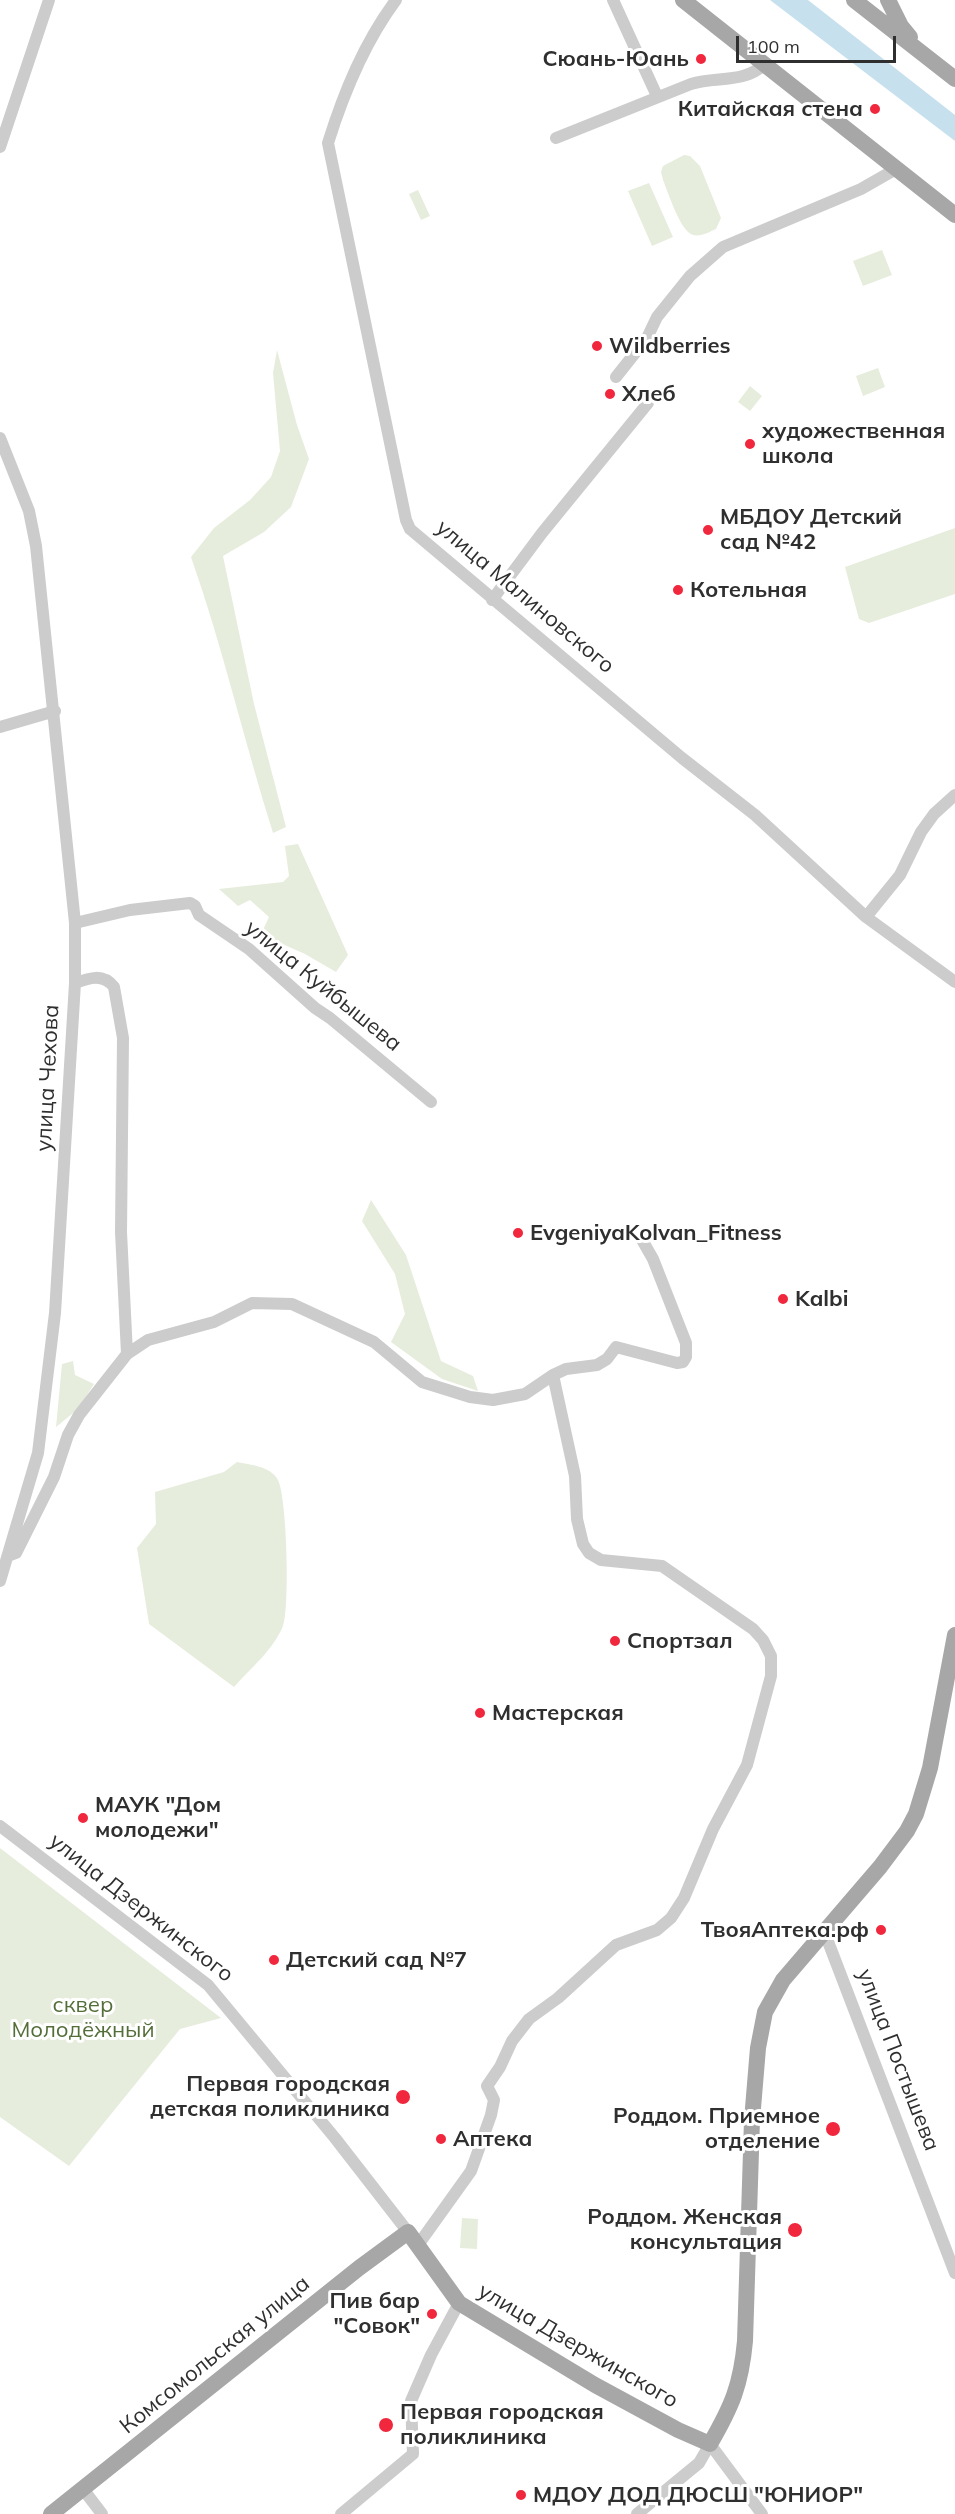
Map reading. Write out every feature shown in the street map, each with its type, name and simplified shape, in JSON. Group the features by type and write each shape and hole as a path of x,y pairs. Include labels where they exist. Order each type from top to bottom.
{"main road":[{"path":"683,0 955,215"},
{"path":"854,0 955,79"},
{"path":"888,0 901,26 938,66"},
{"path":"710,2444 729,2410 742,2370 745,2341 752,2120 761,2027 772,1997 800,1958 880,1867 907,1831 916,1814 930,1768 955,1635"},
{"name":"улица Дзержинского","path":"413,2239 459,2303 595,2385 678,2430 710,2444"},
{"name":"Комсомольская улица","path":"51,2514 344,2280 413,2239"}],"street":[{"path":"0,147 49,0"},
{"name":"улица Малиновского","path":"396,0 366,46 338,110 328,143 406,520 416,535 682,758 755,815 866,917 955,982"},
{"path":"613,0 657,96"},
{"path":"556,138 702,80 746,76 765,64"},
{"path":"616,377 646,338 657,316 690,276 723,247 861,189 896,169"},
{"path":"492,600 542,533 648,403"},
{"path":"0,438 29,511 36,546 55,711 75,923 75,983"},
{"path":"0,727 55,711"},
{"path":"866,917 900,875 921,832 934,814 955,795"},
{"name":"улица Куйбышева","path":"75,923 130,910 190,903 195,906 199,915 249,949 315,1008 431,1102"},
{"name":"улица Чехова","path":"0,1581 38,1453 50,1364 75,983 101,977 109,980 114,987 123,1038 121,1232 127,1354"},
{"path":"8,1556 16,1553 39,1509 54,1477 68,1435 79,1415 127,1354 147,1340 214,1322 252,1303 292,1304 374,1342 422,1382 470,1398 493,1400 525,1394 566,1369 597,1365 607,1359 616,1347 677,1363 683,1362 686,1357 686,1343 652,1259 641,1238"},
{"path":"413,2239 471,2170 491,2115 494,2100 487,2086 500,2067 512,2040 529,2019 558,1998 615,1945 657,1930 671,1918 684,1898 713,1829 747,1765 771,1676 771,1656 763,1640 753,1629 662,1566 601,1560 589,1553 583,1544 577,1519 575,1476 553,1375"},
{"name":"улица Дзержинского","path":"0,1826 208,1985 327,2129 413,2239"},
{"name":"улица Постышева","path":"824,1931 955,2273"},
{"path":"341,2514 413,2454 411,2401 431,2355 459,2303"},
{"path":"637,2514 699,2463 710,2444"},
{"name":"улица Дзержинского","path":"710,2444 762,2514"},
{"path":"83,2489 102,2514"}],"green space":[{"path":"684,155 690,156 700,166 721,218 716,229 702,235 693,235 688,232 679,219 661,172 663,166"},
{"path":"649,183 673,237 652,246 628,191"},
{"path":"418,190 430,216 421,220 409,194"},
{"path":"882,250 892,275 863,286 853,261"},
{"path":"277,350 297,425 309,459 291,507 264,532 223,556 254,704 286,827 273,833 191,557 214,528 250,500 271,477 280,451 273,373"},
{"path":"878,368 885,387 863,396 856,376"},
{"path":"750,386 762,396 750,411 738,402"},
{"path":"955,528 955,594 869,623 859,619 845,567"},
{"path":"298,844 348,955 336,972 305,954 271,939 262,932 269,917 250,900 238,906 219,889 283,882 289,876 285,846"},
{"path":"371,1200 406,1255 441,1361 473,1376 478,1391 442,1379 391,1342 405,1314 395,1274 362,1221"},
{"path":"73,1361 75,1375 94,1384 78,1409 56,1427 62,1364"},
{"path":"237,1462 265,1469 275,1475 278,1480 284,1508 287,1577 285,1615 279,1635 268,1651 234,1687 149,1624 137,1548 156,1524 155,1492 224,1472"},
{"name":"сквер Молодёжный","path":"0,1848 221,2018 180,2029 69,2166 0,2117"},
{"path":"462,2218 478,2219 477,2249 460,2248"}],"water":[{"path":"770,0 808,0 955,115 955,141"}],"place":[{"name":"Сюань-Юань","path":"701,59"},
{"name":"Китайская стена","path":"875,109"},
{"name":"Wildberries","path":"597,346"},
{"name":"Хлеб","path":"610,394"},
{"name":"художественная школа","path":"750,444"},
{"name":"МБДОУ Детский сад №42","path":"708,530"},
{"name":"Котельная","path":"678,590"},
{"name":"EvgeniyaKolvan_Fitness","path":"518,1233"},
{"name":"Kalbi","path":"783,1299"},
{"name":"Спортзал","path":"615,1641"},
{"name":"Мастерская","path":"480,1713"},
{"name":"МАУК \"Дом молодежи\"","path":"83,1818"},
{"name":"ТвояАптека.рф","path":"881,1930"},
{"name":"Детский сад №7","path":"274,1960"},
{"name":"Первая городская детская поликлиника","path":"403,2097"},
{"name":"Роддом. Приемное отделение","path":"833,2129"},
{"name":"Аптека","path":"441,2139"},
{"name":"Роддом. Женская консультация","path":"795,2230"},
{"name":"Пив бар \"Совок\"","path":"432,2314"},
{"name":"Первая городская поликлиника","path":"386,2425"},
{"name":"МДОУ ДОД ДЮСШ \"ЮНИОР\"","path":"521,2495"}]}
